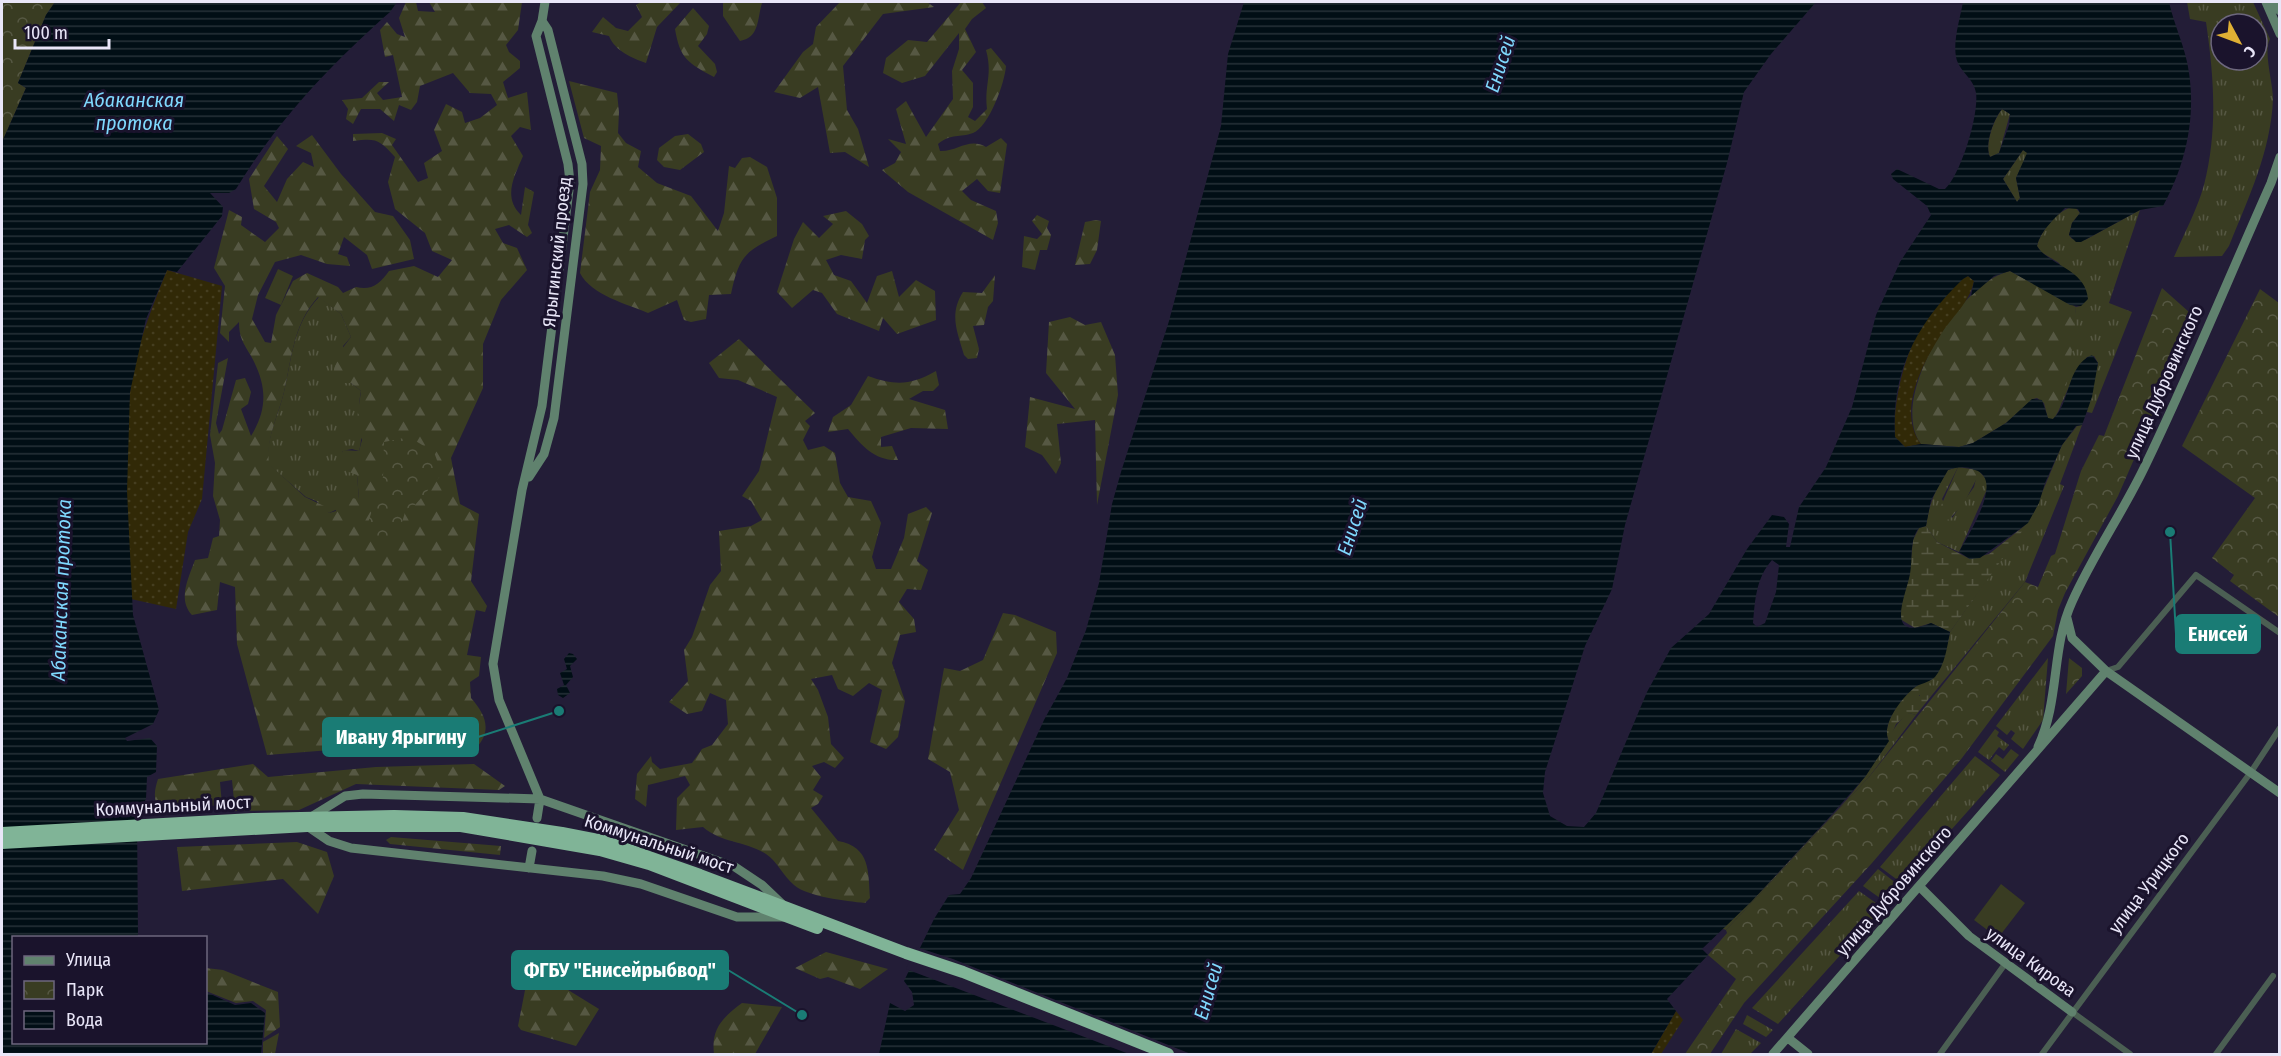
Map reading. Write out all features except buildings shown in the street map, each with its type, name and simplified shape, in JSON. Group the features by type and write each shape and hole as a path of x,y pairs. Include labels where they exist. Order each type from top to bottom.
{"highway":[{"name":"Коммунальный мост","path":"2,843 394,816 463,818 562,833 603,841 648,855 786,913 969,981 1152,1054"},
{"name":"Коммунальный мост","path":"2,833 253,825"},
{"name":"Коммунальный мост","path":"877,946 963,972 1168,1054"}],"main road":[{"name":"Ярыгинский проезд","path":"540,799 499,700 493,664 524,484 540,416 570,182 568,164 536,36 542,21 545,2"},
{"path":"2266,2 2280,34"},
{"path":"2271,2 2280,11"},
{"name":"Ярыгинский проезд","path":"524,484 544,454 554,418 583,184 579,153 548,30 542,21"},
{"name":"улица Дубровинского","path":"2038,747 2052,709 2061,635 2067,616 2079,587 2125,507 2148,459 2271,183 2280,157"},
{"path":"540,416 554,418"},
{"path":"2067,616 2072,638 2106,671 2280,793"},
{"name":"улица Дубровинского","path":"1773,1054 2106,671"},
{"path":"350,795 540,799 735,867 762,885 786,913 737,917 640,884 529,868 351,848 329,841 308,822 350,795"},
{"path":"537,818 540,799"},
{"path":"529,868 532,851"},
{"name":"улица Кирова","path":"1920,887 1969,936 2072,1012"},
{"path":"1788,1038 1808,1054"}],"street":[{"name":"улица Дубровинского","path":"2106,671 2118,667 2196,575 2280,633"},
{"name":"улица Урицкого","path":"2042,1054 2251,772 2280,728"},
{"path":"1940,1054 2005,964"},
{"path":"2216,1054 2273,976"},
{"name":"улица Кирова","path":"2072,1012 2130,1054"}],"green space":[{"path":"2,2 55,2 46,15 18,83 26,88 2,142"},
{"path":"406,2 416,2 418,11 435,12 429,2 522,2 518,30 506,45 509,52 520,61 520,68 503,82 508,98 527,92 531,130 520,127 511,136 523,156 511,193 515,208 521,215 525,187 534,192 528,225 532,233 527,237 509,225 495,229 503,243 517,248 527,270 501,300 483,344 483,388 451,458 460,504 479,514 471,581 487,606 485,612 476,610 467,655 481,657 479,676 470,682 471,698 483,716 486,728 476,748 407,744 267,755 237,644 235,587 220,582 217,610 192,615 185,602 187,581 195,560 208,558 213,538 219,536 220,520 213,496 215,463 210,435 218,363 228,358 216,423 219,434 236,380 245,378 251,392 248,404 241,409 251,436 257,426 263,406 263,387 242,340 239,322 229,332 229,342 220,333 225,286 214,268 229,210 242,217 241,225 265,242 279,228 276,222 254,209 249,179 277,136 288,149 264,186 277,202 287,179 303,162 314,167 311,153 296,146 312,135 341,174 375,212 393,216 410,240 414,259 372,269 367,255 344,237 338,254 347,257 350,266 327,264 301,255 275,262 258,295 252,319 265,342 271,343 276,315 293,281 307,273 338,287 343,293 356,287 371,287 379,283 389,271 414,266 438,277 452,260 432,251 425,233 395,209 388,182 395,157 377,141 353,141 353,134 382,133 396,139 392,145 418,182 428,178 424,163 442,151 434,130 446,104 462,112 465,123 480,118 497,105 491,94 470,93 453,73 420,86 417,102 411,110 399,105 394,121 380,109 361,109 353,124 346,119 348,109 342,100 362,98 379,82 389,82 377,93 383,100 402,97 393,55 385,57 380,30 387,22 397,34 405,37 399,18","holes":["318,297 341,314 351,337 338,354 334,370 343,383 351,383 361,391 356,426 362,440 359,451 342,450 346,471 357,475 359,499 343,497 334,503 336,511 329,513 324,506 305,497 269,464 269,445 303,318"]},
{"path":"641,2 681,2 657,27 646,63 620,50 609,36 592,32 603,17 616,28 628,31 642,17 636,5"},
{"path":"840,2 927,2 934,7 883,14 843,66 847,110 858,129 869,167 845,152 830,153 818,87 800,98 774,92 803,52 813,44 816,27"},
{"path":"961,2 982,2 986,8 972,19 965,29 976,52 962,70 973,83 973,107 968,117 975,121 987,109 989,66 986,50 991,48 1006,66 1005,73 995,103 979,129 973,133 947,138 938,144 940,151 946,151 968,144 980,144 986,147 1001,138 1007,144 1000,193 988,191 977,179 962,191 971,200 996,211 998,223 993,240 908,192 882,170 895,163 901,152 888,139 906,144 896,109 906,101 926,137 953,99 952,71 959,49 959,33 925,76 902,83 883,73 886,58 908,40 927,42"},
{"path":"2187,2 2253,2 2258,12 2209,12 2209,47 2206,22 2190,19"},
{"path":"723,3 762,3 757,26 751,36 746,39 740,41 723,16"},
{"path":"693,8 709,26 707,34 698,46 715,64 717,72 714,77 687,59 677,39 675,29"},
{"path":"2269,67 2273,99 2268,137 2251,193 2229,246 2222,256 2174,257 2204,185 2213,124 2212,72 2269,72"},
{"path":"569,81 617,93 618,133 626,143 641,151 638,167 657,183 691,196 718,231 724,213 729,166 735,168 742,158 750,157 767,167 777,198 777,236 745,257 740,264 731,294 709,295 706,319 691,322 684,320 677,300 648,313 601,293 585,281 580,273 590,192 600,170 601,146 584,138"},
{"path":"2002,109 2010,114 1999,153 1990,157 1988,146 1991,132"},
{"path":"688,134 701,144 704,152 680,170 664,167 657,160 659,148 675,136"},
{"path":"2023,150 2028,153 2016,178 2020,198 2017,202 2003,179"},
{"path":"2075,207 2080,213 2072,223 2069,235 2072,239 2085,240 2140,210 2109,303 2132,312 2092,413 2087,412 2098,363 2094,356 2087,357 2073,377 2062,403 2076,307 2081,306 2059,263 2041,252 2037,246 2051,221 2063,211"},
{"path":"846,211 862,224 869,236 865,240 862,259 841,255 826,260 834,275 851,281 867,303 877,276 892,271 899,297 916,280 935,291 936,320 897,334 883,318 879,331 837,314 822,293 813,290 792,308 777,292 794,239 803,222 819,238 833,224 823,216"},
{"path":"1037,215 1049,221 1047,228 1051,235 1047,250 1040,250 1035,270 1022,267 1024,236 1037,239 1042,234 1032,221"},
{"path":"1101,221 1097,250 1090,264 1075,265 1085,222"},
{"path":"278,269 293,276 281,305 265,298"},
{"path":"2010,271 2076,307 2070,367 2058,411 2053,419 2048,419 2044,403 2037,398 2006,423 1973,443 1959,447 1921,444 1913,424 1914,399 1921,372 1934,344 1951,318 1971,296 1991,279"},
{"path":"995,275 993,301 988,307 984,325 973,326 979,349 977,358 968,359 964,355 959,338 956,308 963,292 982,293"},
{"path":"2162,288 2189,312 2193,324 2118,496 2065,593 2058,610 2053,636 1962,758 1872,863 1744,1003 1710,1054 1685,1054 1736,979 1708,955 1727,933 1726,930 1869,777 2025,582 2038,587 2051,556 2055,554 2081,471 2099,435 2104,436"},
{"path":"2260,289 2279,303 2279,617 2230,581 2234,575 2212,558 2255,498 2182,446"},
{"path":"319,297 341,314 351,337 343,346 351,383 361,391 359,451 352,449 342,451 357,475 359,499 329,513 316,501 306,497 268,464 271,436 295,342 304,318"},
{"path":"1070,317 1085,325 1101,322 1115,355 1118,395 1097,505 1095,420 1057,424 1061,463 1056,474 1042,455 1025,447 1030,397 1075,409 1046,373 1049,322"},
{"path":"739,339 815,413 805,421 810,426 803,440 808,450 824,446 835,453 840,483 848,497 871,501 881,523 872,557 876,569 891,569 904,538 908,514 926,507 932,513 917,561 928,570 921,590 907,589 899,602 914,619 916,632 900,635 892,663 905,701 898,737 886,749 870,742 882,690 869,683 853,696 838,689 832,675 811,679 818,690 828,717 831,744 844,758 835,768 824,762 812,766 821,777 813,790 823,796 818,804 811,808 838,841 857,849 866,862 870,898 865,903 808,893 794,885 766,854 718,836 703,827 676,830 677,798 690,785 685,776 648,785 646,807 635,799 637,774 651,756 652,762 660,769 692,763 702,749 712,745 728,724 726,700 710,693 702,711 687,714 669,702 688,681 684,650 692,637 710,585 721,571 719,531 751,526 762,520 751,501 742,496 759,471 777,397 738,380 719,378 709,363"},
{"path":"936,371 939,385 933,391 923,391 909,399 945,410 948,429 911,428 881,437 881,447 892,446 898,460 876,455 864,447 848,429 828,432 833,417 851,405 868,376 895,383 919,379"},
{"path":"2082,425 2060,484 2064,486 2025,582 1932,695 1920,697 1920,693 1936,672 1943,658 1950,632 2034,512 2062,445 2077,426"},
{"path":"409,437 434,452 442,474 415,505 406,509 397,539 377,550 366,529 383,477 384,442"},
{"path":"1958,467 1942,499 1952,518 1974,487 1978,470 1987,480 1988,487 1959,552 1937,542 1926,526 1931,503 1940,483 1948,470"},
{"path":"1958,467 1978,470 1978,476 1963,505 1948,520 1940,514 1940,508"},
{"path":"2028,523 1950,632 1931,623 1915,628 1900,619 1899,613 1909,577 1913,540 1919,528 1926,526 1937,542 1970,559 1989,554"},
{"path":"1003,613 1015,615 1056,632 1057,653 963,870 934,850 959,810 950,772 928,759 944,668 960,671 983,660"},
{"path":"2048,658 2043,720 2023,749 2011,739 2015,733 2011,730 2007,735 1996,726"},
{"path":"2069,658 2082,668 2082,676 2066,694"},
{"path":"1933,679 1919,696 1932,695 1916,715 1909,713 1896,724 1889,741 1887,727 1894,711 1915,687"},
{"path":"1909,713 1916,715 1869,777 1726,930 1721,928 1766,886 1845,801 1866,775 1899,722"},
{"path":"1995,729 1999,732 1997,736 2009,745 2004,751 1999,747 1989,760 1978,752"},
{"path":"2011,749 2019,755 2005,772 1991,761 1996,754 2003,759"},
{"path":"1975,756 2000,775 1903,884 1880,867"},
{"path":"253,764 268,777 376,767 474,764 505,786 499,790 356,784 299,810 235,811 232,780 220,782 222,805 160,811 156,803 158,779"},
{"path":"391,837 501,846 500,855 390,844 386,840"},
{"path":"297,842 327,852 334,876 318,914 283,879 182,891 177,847"},
{"path":"1878,869 1901,887 1887,903 1863,886"},
{"path":"2001,884 2025,903 1998,938 1974,920"},
{"path":"1859,891 1883,908 1778,1024 1752,1008"},
{"path":"826,952 888,969 860,989 828,977 820,979 795,968"},
{"path":"207,968 223,970 278,992 280,1027 264,1038 266,1010 253,1001 236,1003 207,991"},
{"path":"527,980 560,985 599,1009 576,1046 521,1030 518,1026"},
{"path":"742,1003 782,1007 755,1054 714,1054 714,1038 719,1025"},
{"path":"1747,1015 1773,1030 1766,1037 1743,1024"},
{"path":"1736,1029 1761,1043 1750,1054 1721,1054"},
{"path":"279,1033 275,1054 263,1054 263,1042"}],"sand":[{"path":"167,270 222,286 202,499 188,532 176,609 131,599 127,496 128,418 132,377 144,330"},
{"path":"1968,276 1974,281 1972,289 1933,348 1915,389 1911,418 1914,431 1921,444 1905,447 1895,437 1895,416 1898,393 1912,346 1935,304 1950,288"},
{"path":"1676,1011 1683,1020 1661,1054 1651,1054"}],"water":[{"name":"Абаканская протока","path":"55,2 397,2 390,12 306,94 269,140 236,189 229,193 210,193 223,207 222,216 177,272 167,270 146,319 130,392 127,491 133,615 159,710 153,724 125,738 127,741 150,738 157,746 156,772 147,777 146,799 137,815 138,936 12,936 12,1044 207,1044 207,992 235,1005 251,1003 265,1013 261,1054 2,1054 2,142 26,88 18,83 46,15"},
{"name":"Енисей","path":"1244,2 1816,2 1771,54 1744,92 1727,163 1625,525 1612,589 1585,646 1545,772 1543,793 1550,816 1567,826 1584,827 1596,813 1647,692 1671,648 1709,614 1747,549 1772,515 1784,517 1789,524 1786,547 1790,547 1799,507 1826,467 1852,407 1876,315 1900,262 1931,215 1927,206 1893,179 1891,174 1897,169 1939,189 1945,189 1957,171 1968,144 1975,115 1976,93 1972,83 1960,67 1955,50 1963,2 2169,2 2187,64 2191,108 2183,158 2163,206 2140,210 2081,242 2076,242 2069,235 2072,223 2080,213 2078,209 2065,208 2045,230 2037,246 2042,253 2081,281 2088,299 2081,306 2070,305 2010,271 1994,276 1971,296 1974,281 1968,276 1932,313 1920,331 1910,350 1897,391 1895,437 1905,447 1921,444 1959,447 1973,443 2006,423 2032,399 2042,400 2048,418 2053,419 2063,404 2077,367 2092,355 2098,363 2092,397 2082,425 2076,426 2062,445 2039,503 2028,523 1980,558 1970,559 1959,552 1982,508 1986,484 1983,475 1968,468 1948,470 1931,500 1926,526 1919,528 1914,538 1910,574 1901,614 1902,622 1907,627 1931,623 1950,632 1941,667 1935,677 1914,688 1898,705 1887,727 1889,741 1865,777 1751,902 1702,949 1708,955 1667,999 1676,1011 1651,1054 879,1054 890,1003 905,1011 914,1005 912,992 904,981 934,919 949,895 960,894 971,878 1044,720 1067,678 1086,630 1099,583 1112,504 1169,321 1221,126 1228,54","holes":["2002,109 2010,114 2009,125 1999,153 1990,157 1988,146 1991,132","2023,150 2027,153 2016,178 2020,198 2017,202 2003,179","1772,560 1779,565 1776,592 1765,623 1757,627 1753,623 1756,598 1759,582"]},
{"path":"569,653 577,659 570,666 573,677 566,685 570,693 563,698 558,695 557,689 564,685 560,673 567,669 564,659"}],"pier":[{"path":"916,947 953,959 1191,1054 1129,1054 906,969"}],"place":[{"name":"Енисей","path":"2170,532"},
{"name":"Ивану Ярыгину","path":"559,711"},
{"name":"ФГБУ \"Енисейрыбвод\"","path":"802,1015"}]}
